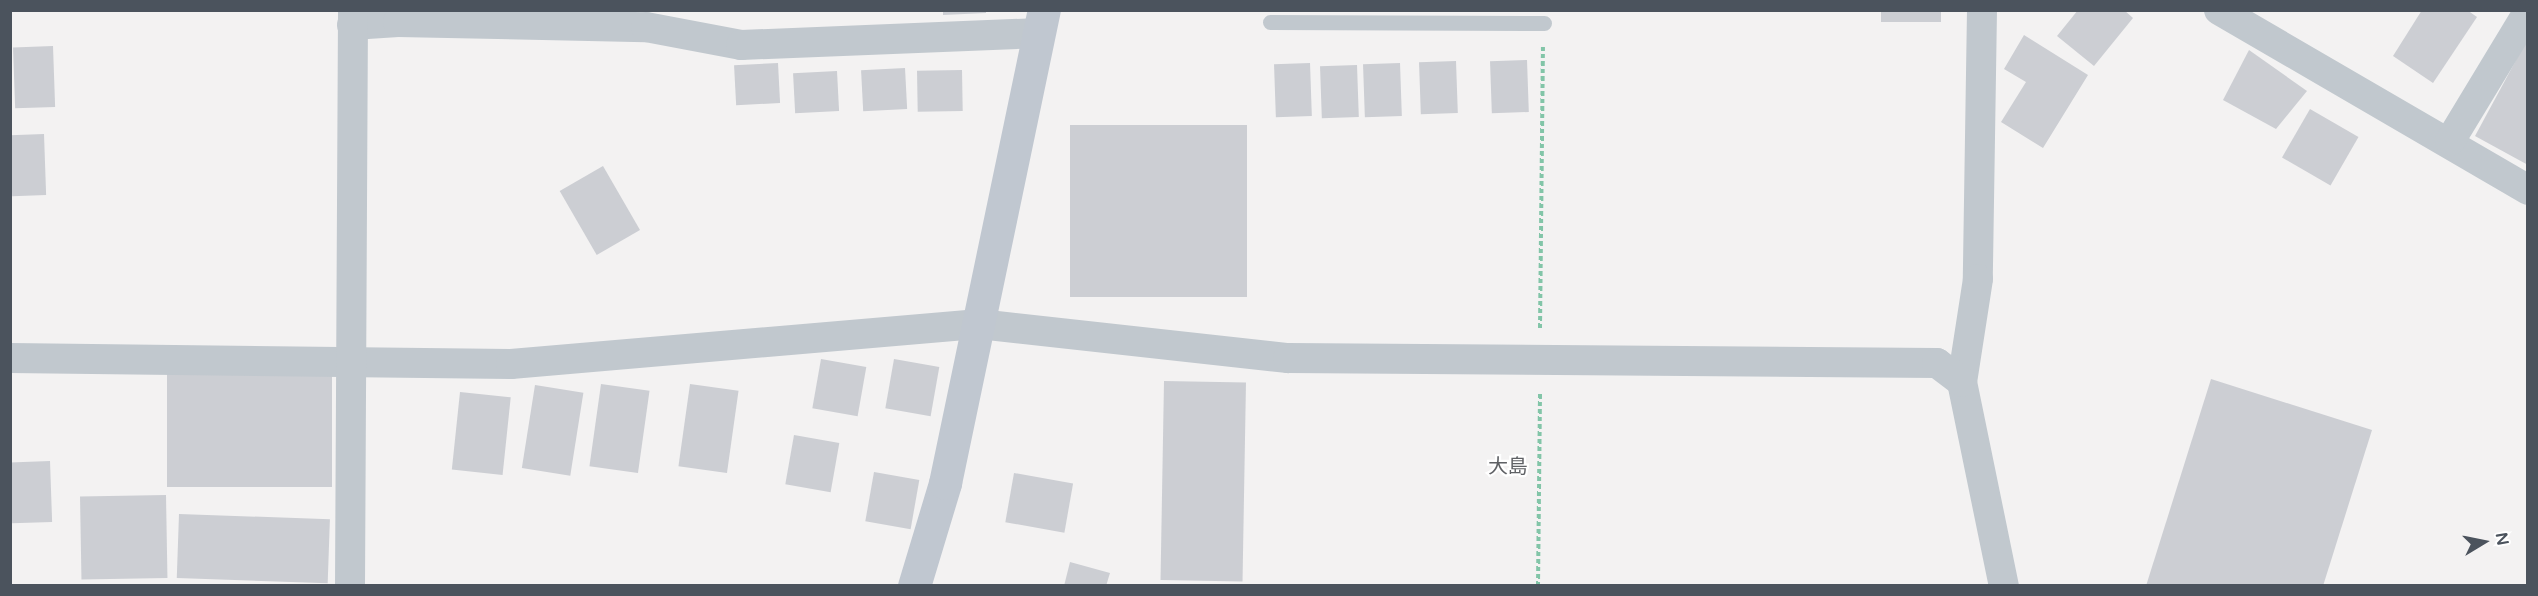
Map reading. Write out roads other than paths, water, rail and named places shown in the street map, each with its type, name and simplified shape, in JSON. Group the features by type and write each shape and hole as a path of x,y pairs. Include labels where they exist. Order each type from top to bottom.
{"street":[{"path":"1982,10 1978,279 1962,382 2004,585"},
{"path":"2219,10 2450,141 2528,190"},
{"path":"2450,141 2528,12"},
{"path":"350,585 353,361 352,18 398,22 646,27 741,45 1042,22 945,483 914,585"},
{"path":"10,358 511,364 979,324 1288,358 1937,363 1962,382"}],"lane":[{"path":"1270,22 1544,23"}],"district":[{"name":"大島","path":"1508,467"}]}
